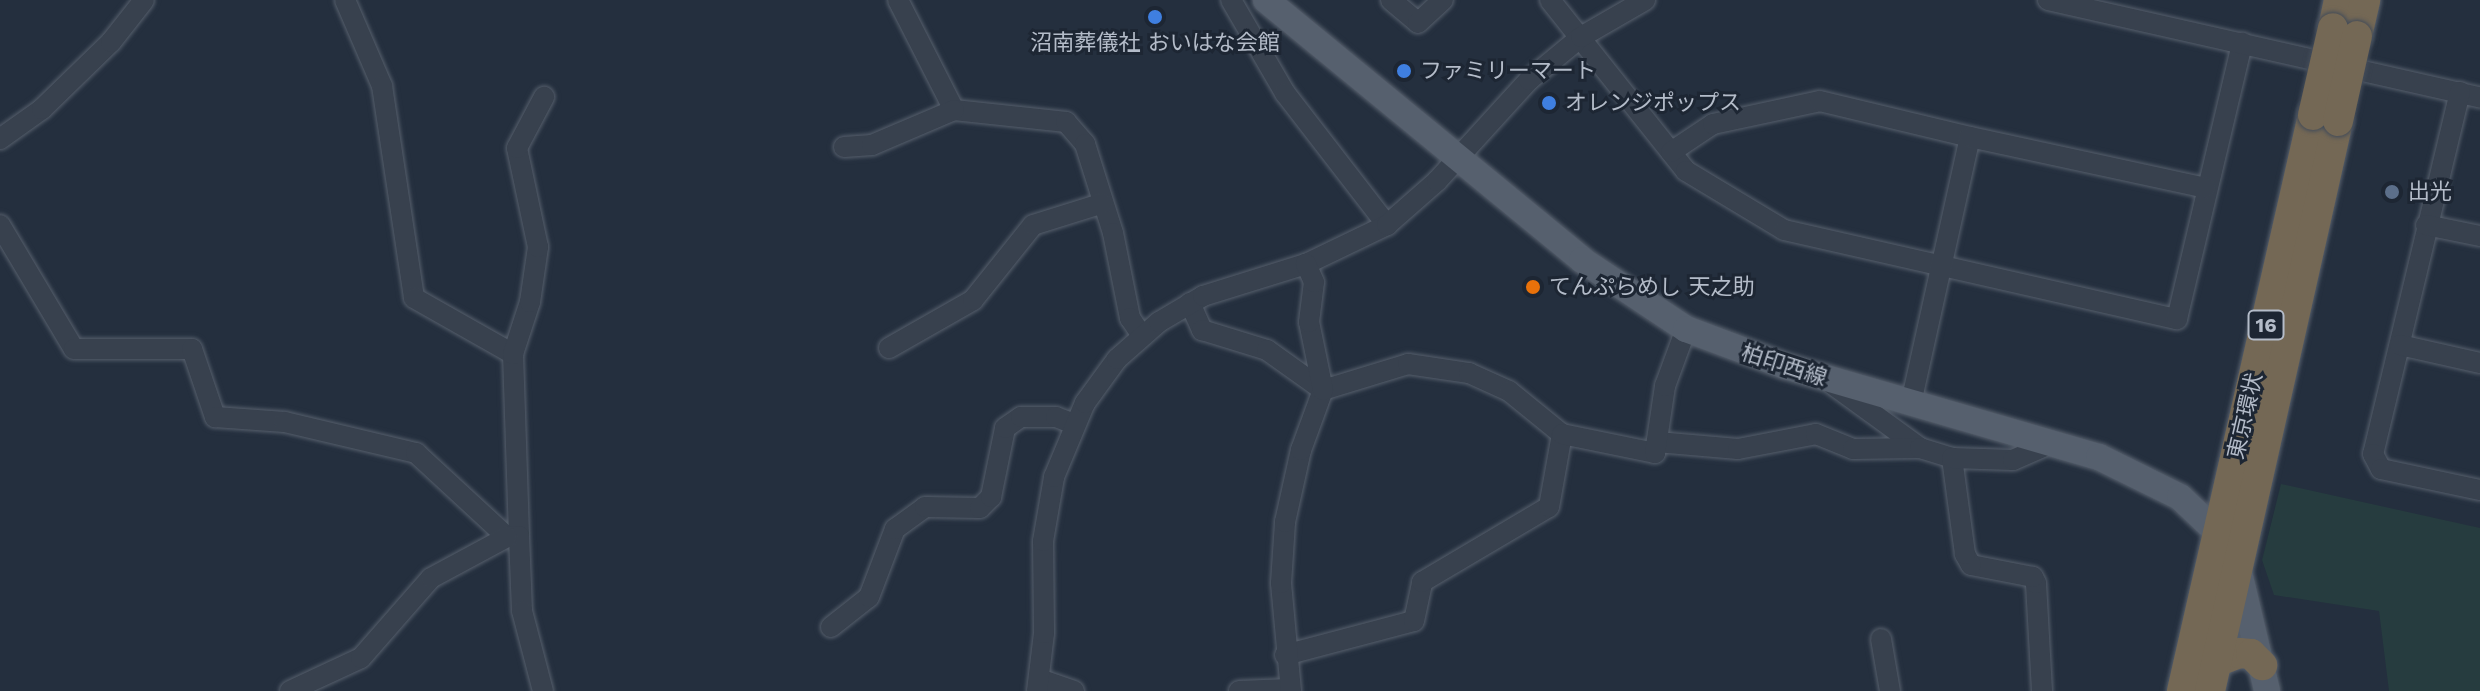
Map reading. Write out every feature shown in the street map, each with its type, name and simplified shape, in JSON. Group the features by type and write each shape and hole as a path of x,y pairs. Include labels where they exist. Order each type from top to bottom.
{"highway":[{"name":"東京環状","path":"2213,677 2238,568 2343,22 2365,0"},
{"name":"東京環状","path":"2182,691 2325,118"},
{"path":"2213,677 2239,653 2251,654 2264,678"}],"main road":[{"name":"柏印西線","path":"1266,0 1615,286 1686,329 1826,379 2052,443 2156,482 2199,512 2219,534 2238,568 2264,678"}],"street":[{"path":"0,139 42,109 111,42 144,0"},
{"path":"345,0 382,86 414,298 513,354"},
{"path":"898,0 954,110"},
{"path":"1231,0 1285,93 1387,225"},
{"path":"1391,0 1418,23 1443,0"},
{"path":"1550,0 1686,171 1784,230 2177,319 2242,43"},
{"path":"1074,691 1038,685 1049,498 1074,424 1100,381 1142,336 1190,303 1242,280 1306,264 1387,225 1458,158 1519,90 1581,37 1645,0"},
{"path":"2048,0 2470,94 2426,225 2373,454 2381,469 2480,490"},
{"path":"543,691 522,611 513,536 513,354 530,302 538,247 517,148 544,97"},
{"path":"1671,152 1713,124 1820,101 2206,188"},
{"path":"844,147 872,145 954,110 1066,122 1085,144 1103,203 1130,318 1142,336"},
{"path":"1911,403 1970,137"},
{"path":"889,348 973,300 1033,225 1103,203"},
{"path":"0,225 74,349 192,349 215,417 285,422 416,453 513,536"},
{"path":"2426,225 2480,236"},
{"path":"1239,691 1290,690 1281,583 1285,522 1301,450 1323,390 1309,322 1314,282 1306,264"},
{"path":"1190,303 1202,330 1267,350 1323,390"},
{"path":"1323,390 1408,364 1469,373 1509,391 1562,434 1655,453 1665,386 1686,329"},
{"path":"2400,345 2480,363"},
{"path":"1826,379 1920,448"},
{"path":"831,627 869,597 895,529 925,507 980,508 991,497 1005,428 1021,417 1056,417 1074,424"},
{"path":"1285,655 1414,621 1422,582 1549,507 1562,434"},
{"path":"1657,442 1738,449 1816,434 1853,449 1920,448 1952,458 2013,460 2052,443"},
{"path":"1952,458 1965,554 1971,565 2033,577 2036,583 2042,691"},
{"path":"290,691 361,658 431,578 513,536"},
{"path":"1881,639 1890,691"}],"green space":[{"path":"2281,484 2480,528 2480,691 2389,691 2379,611 2274,595 2262,560"}],"place":[{"name":"沼南葬儀社 おいはな会館","path":"1155,17"},
{"name":"ファミリーマート","path":"1404,71"},
{"name":"オレンジポップス","path":"1549,103"},
{"name":"出光","path":"2392,192"},
{"name":"てんぷらめし 天之助","path":"1533,287"}]}
